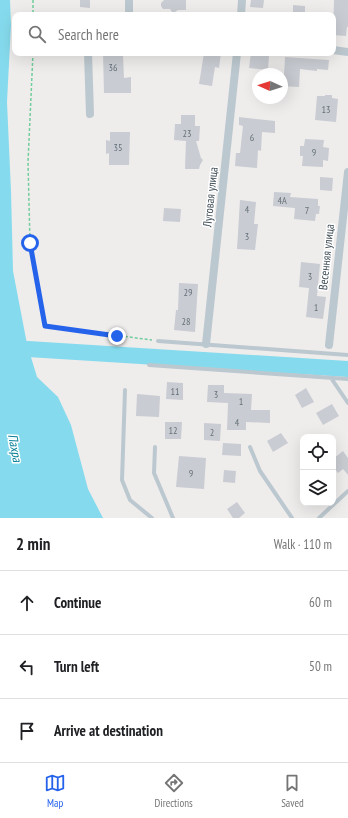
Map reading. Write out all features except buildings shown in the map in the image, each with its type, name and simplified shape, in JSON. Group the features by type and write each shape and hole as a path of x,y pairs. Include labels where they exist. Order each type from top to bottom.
{"street":[{"path":"129,0 130,12"},
{"path":"240,12 242,0"},
{"path":"336,50 348,52"},
{"path":"88,56 90,114"},
{"name":"Луговая улица","path":"206,344 237,56"},
{"name":"Весенняя улица","path":"329,345 348,172"}],"lane":[{"path":"158,341 348,355"},
{"path":"149,365 348,379"},
{"path":"331,378 348,403"},
{"path":"125,390 122,480 130,500 152,518"},
{"path":"155,447 154,473 173,518"},
{"path":"250,448 260,471 292,518"},
{"path":"319,518 348,491"}],"path":[{"path":"33,0 34,12"},
{"path":"33,56 28,162 30,243 45,326 158,341"}],"water":[{"name":"Пахра","path":"0,0 10,0 11,25 7,102 13,271 27,344 37,377 58,397 71,425 88,489 103,518 0,518"}],"waterway":[{"path":"0,348 348,369"}],"route":[{"path":"30,243 45,326 117,336"}]}
